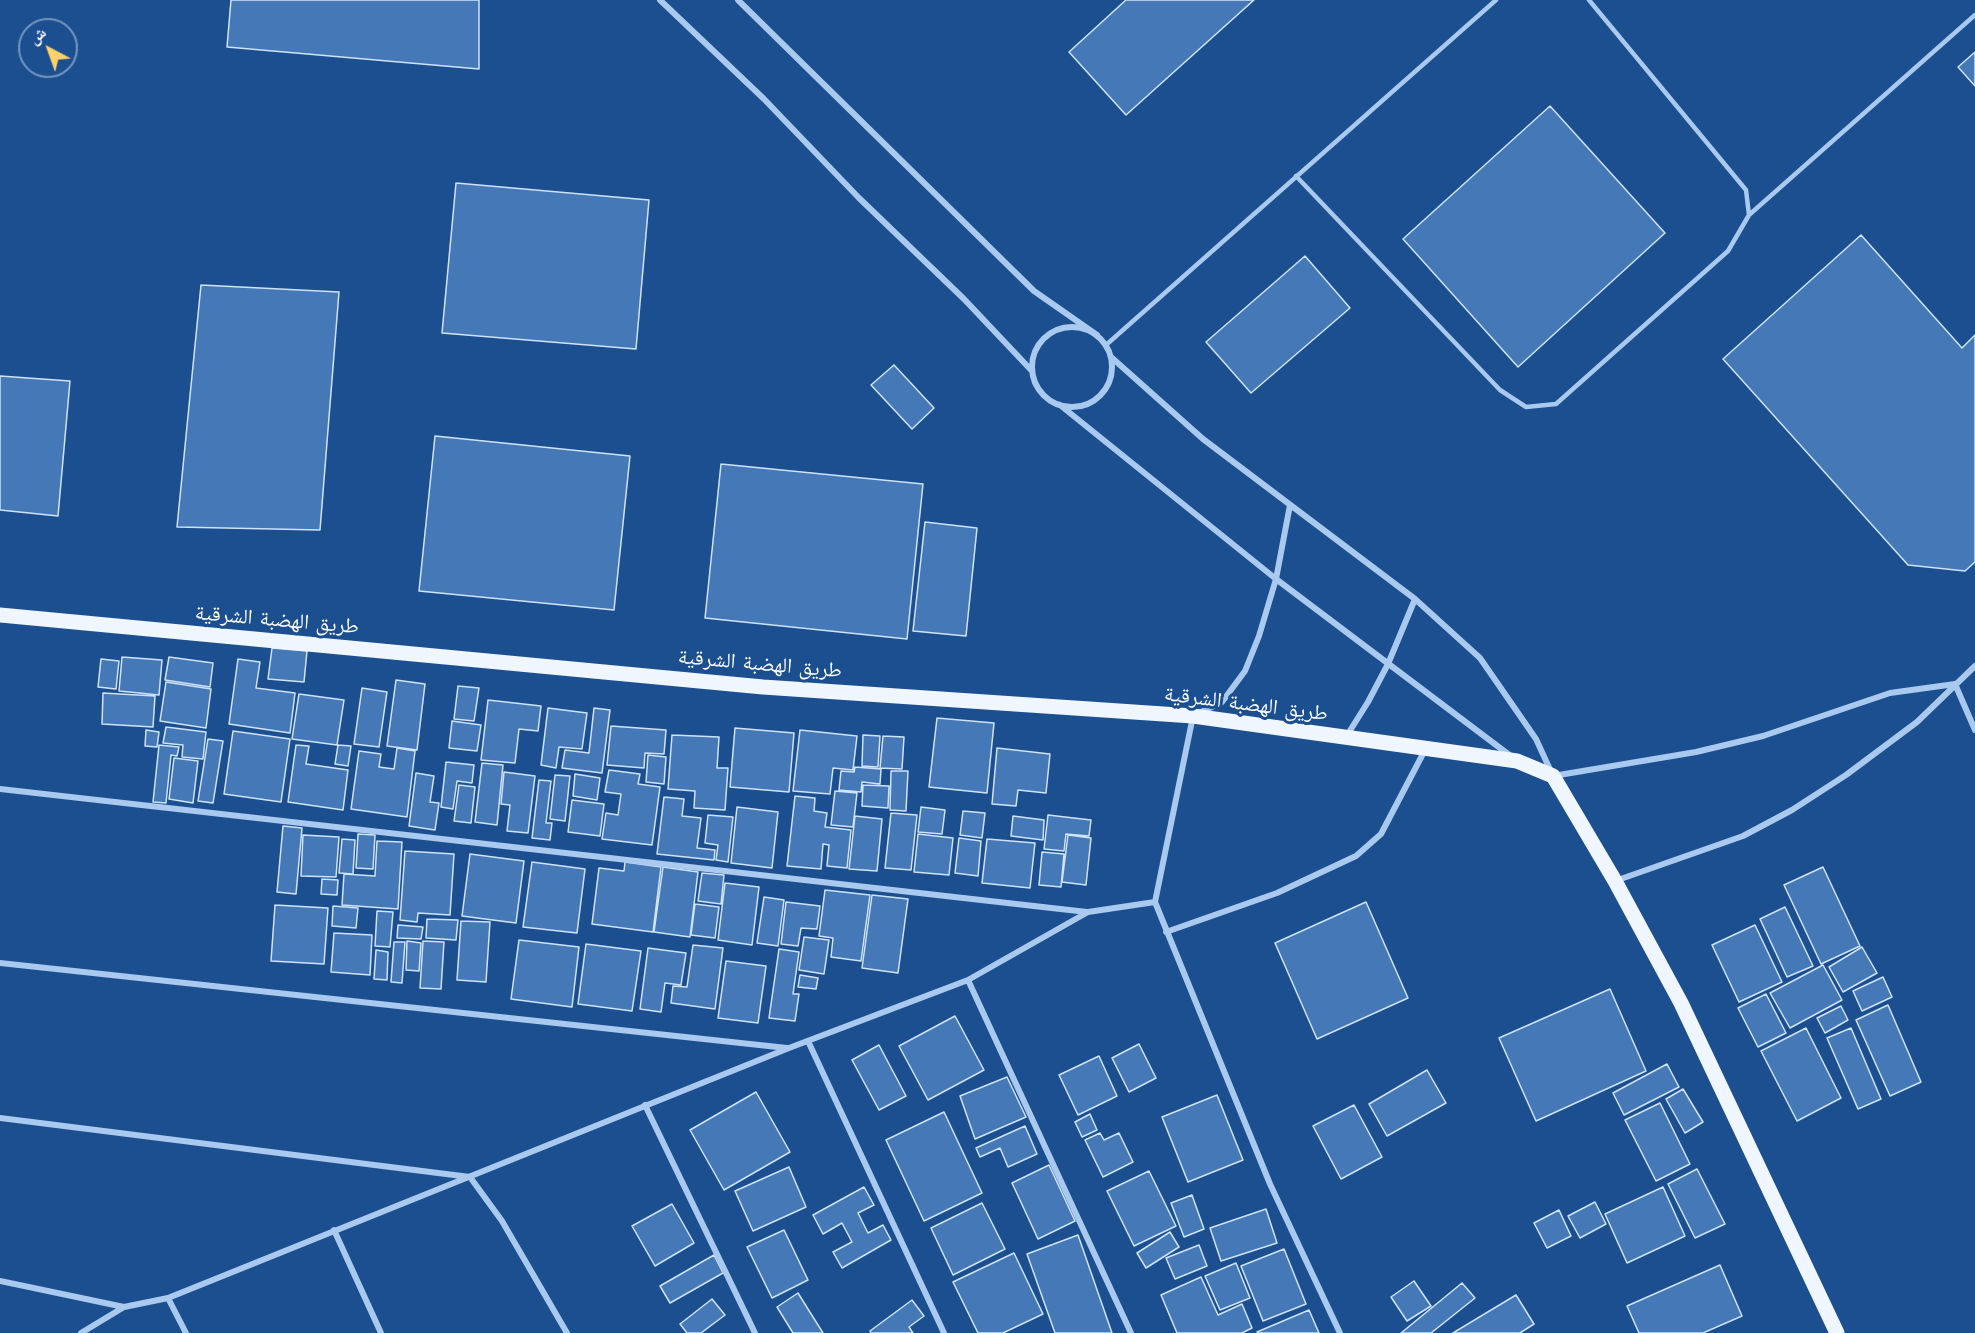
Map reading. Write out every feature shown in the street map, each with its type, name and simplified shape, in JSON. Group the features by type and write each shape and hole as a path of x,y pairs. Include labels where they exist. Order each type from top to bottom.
{"main road":[{"name":"طريق الهضبة الشرقية","path":"0,615 763,687 1193,716 1517,761 1553,776"},
{"path":"1553,776 1615,881 1681,1003 1837,1333"}],"street":[{"path":"660,0 764,99 859,198 964,299 1032,371"},
{"path":"738,0 1034,291 1097,335 1106,345 1111,357 1112,369 1110,381 1104,392 1084,406 1071,408 1049,400 1034,382 1033,357 1038,345 1059,329 1072,326 1097,335"},
{"path":"1111,357 1203,439 1415,598 1480,658 1536,739 1553,776 1696,752 1763,736 1890,693 1955,684"},
{"path":"1060,405 1276,579 1517,761"},
{"path":"1290,505 1276,579 1259,636 1245,670 1222,702 1193,716 1155,902 1270,1184 1340,1333"},
{"path":"1346,738 1388,664 1415,598"},
{"path":"1615,881 1743,836 1792,810 1846,775 1917,722 1975,666"},
{"path":"1955,684 1975,730"},
{"path":"1166,932 1277,892 1356,856 1381,834 1427,747"},
{"path":"0,789 1088,912 1155,902"},
{"path":"81,1333 124,1307 168,1298 645,1105 968,980 1088,912"},
{"path":"0,963 789,1048"},
{"path":"968,980 1131,1333"},
{"path":"808,1041 944,1333"},
{"path":"645,1105 755,1333"},
{"path":"0,1118 470,1177 502,1221 567,1333"},
{"path":"334,1230 381,1333"},
{"path":"0,1281 124,1307"},
{"path":"168,1298 186,1333"}],"lane":[{"path":"1106,345 1496,0"},
{"path":"1589,0 1746,190 1749,215"},
{"path":"1296,176 1500,390 1526,407 1556,404 1728,251 1749,215 1975,15"}],"building":[{"path":"231,0 479,0 479,69 227,47"},
{"path":"1126,0 1254,0 1126,115 1069,52"},
{"path":"1975,52 1975,86 1958,67"},
{"path":"1550,106 1665,233 1518,367 1403,239"},
{"path":"456,183 649,200 636,349 442,333"},
{"path":"1861,235 1962,348 1975,335 1975,562 1965,571 1908,565 1723,359"},
{"path":"1305,256 1350,308 1251,393 1206,342"},
{"path":"201,285 339,292 320,530 177,527"},
{"path":"894,365 934,408 912,429 871,385"},
{"path":"0,376 70,381 58,516 0,510"},
{"path":"435,436 630,456 614,610 419,591"},
{"path":"721,464 923,484 907,639 705,618"},
{"path":"925,522 977,528 966,636 913,631"},
{"path":"272,648 307,651 304,682 268,679"},
{"path":"122,657 162,660 159,695 119,691"},
{"path":"169,657 213,663 210,687 165,680"},
{"path":"101,659 119,661 116,689 98,687"},
{"path":"238,659 260,662 256,688 295,693 290,733 229,724"},
{"path":"396,680 425,684 417,750 387,746"},
{"path":"166,682 211,689 206,728 160,721"},
{"path":"458,686 479,688 474,721 454,719"},
{"path":"362,688 387,692 379,747 354,744"},
{"path":"103,693 155,696 153,727 102,724"},
{"path":"299,694 344,700 337,745 292,739"},
{"path":"488,700 541,706 538,731 519,729 515,763 481,760"},
{"path":"548,708 587,713 582,749 559,747 556,768 541,765"},
{"path":"594,708 610,710 602,773 562,768 565,750 589,753"},
{"path":"937,718 994,723 987,793 929,787"},
{"path":"452,721 481,725 477,751 449,748"},
{"path":"611,726 666,730 664,754 645,753 644,768 607,765"},
{"path":"166,727 206,732 203,759 182,757 183,745 163,743"},
{"path":"735,728 794,733 789,792 730,787"},
{"path":"146,730 159,732 157,747 145,746"},
{"path":"800,730 857,736 853,770 833,768 830,794 793,791"},
{"path":"233,731 290,739 281,802 224,794"},
{"path":"672,735 719,737 717,768 728,768 725,810 694,808 695,791 668,789"},
{"path":"863,735 880,736 878,767 862,766"},
{"path":"883,736 904,737 902,769 880,768"},
{"path":"208,739 223,741 213,803 198,801"},
{"path":"159,745 179,747 177,756 171,755 166,803 153,802"},
{"path":"296,745 309,746 306,764 348,770 343,810 288,802"},
{"path":"338,745 351,746 348,766 335,764"},
{"path":"397,748 415,751 407,817 351,809 359,751 381,754 379,767 394,769"},
{"path":"997,748 1050,754 1046,793 1018,790 1016,806 992,804"},
{"path":"648,755 666,757 664,784 646,782"},
{"path":"174,758 198,761 193,803 169,799"},
{"path":"446,762 474,765 472,783 457,781 453,809 441,807"},
{"path":"482,763 503,765 497,825 475,822"},
{"path":"855,767 881,769 880,784 862,782 861,792 839,790 841,771 854,772"},
{"path":"609,770 640,774 638,784 660,787 652,845 602,839 606,813 618,815 621,794 605,792"},
{"path":"891,771 908,771 906,811 890,810"},
{"path":"504,772 535,776 528,833 507,831 510,805 501,804"},
{"path":"416,773 434,776 430,802 439,803 435,830 409,826"},
{"path":"575,774 600,778 597,800 573,796"},
{"path":"555,775 570,776 565,821 550,819"},
{"path":"539,780 551,781 546,823 552,823 550,840 532,838"},
{"path":"459,785 475,787 471,823 454,821"},
{"path":"863,785 889,786 888,808 862,806"},
{"path":"835,791 857,793 853,827 831,825"},
{"path":"795,796 815,798 814,811 827,813 825,827 851,830 847,868 827,866 829,845 823,844 821,869 787,866"},
{"path":"664,797 684,799 682,816 701,818 697,848 715,850 714,860 657,854"},
{"path":"572,800 604,804 600,836 568,832"},
{"path":"737,807 778,812 772,868 731,863"},
{"path":"921,807 945,810 942,834 918,832"},
{"path":"963,811 985,813 982,838 960,835"},
{"path":"891,813 917,815 911,870 885,868"},
{"path":"708,815 733,817 728,862 716,860 718,845 705,843"},
{"path":"1048,815 1091,820 1089,836 1066,834 1064,851 1044,849"},
{"path":"855,816 882,819 877,871 849,869"},
{"path":"1013,816 1044,820 1043,840 1011,836"},
{"path":"283,826 302,828 296,894 277,892"},
{"path":"358,834 375,835 373,869 356,868"},
{"path":"918,834 953,838 949,875 914,872"},
{"path":"303,835 339,837 336,877 301,876"},
{"path":"1068,835 1091,838 1086,885 1062,882"},
{"path":"959,838 981,841 978,876 955,873"},
{"path":"342,839 355,840 353,874 339,873"},
{"path":"987,839 1035,843 1030,888 982,883"},
{"path":"377,841 402,842 398,909 342,905 344,874 375,876"},
{"path":"405,851 454,854 450,915 418,913 417,922 400,920"},
{"path":"1042,852 1064,854 1061,887 1039,885"},
{"path":"470,854 524,861 516,923 462,916"},
{"path":"532,862 585,869 577,933 523,927"},
{"path":"625,862 661,867 653,932 592,924 599,868 624,871"},
{"path":"663,867 698,872 690,937 654,932"},
{"path":"1823,867 1860,946 1821,964 1784,885"},
{"path":"702,873 724,875 721,904 698,901"},
{"path":"322,879 338,880 337,895 321,894"},
{"path":"725,883 759,887 752,945 718,940"},
{"path":"825,890 870,895 861,961 831,957 833,938 819,936"},
{"path":"872,895 908,899 898,973 862,968"},
{"path":"764,897 784,900 778,946 757,943"},
{"path":"786,902 820,906 817,929 801,928 798,946 781,944"},
{"path":"1366,902 1408,998 1317,1039 1275,943"},
{"path":"695,904 719,907 715,938 691,935"},
{"path":"275,905 328,908 324,964 271,961"},
{"path":"333,906 358,908 356,928 332,926"},
{"path":"1785,907 1813,966 1787,977 1760,919"},
{"path":"377,911 393,912 390,947 375,946"},
{"path":"427,919 458,920 456,940 426,938"},
{"path":"461,921 490,922 486,982 457,980"},
{"path":"398,925 423,927 421,939 397,938"},
{"path":"1755,925 1782,982 1739,1002 1712,945"},
{"path":"334,933 372,935 370,975 331,972"},
{"path":"804,937 829,940 824,974 799,970"},
{"path":"519,940 579,947 572,1007 511,999"},
{"path":"407,941 421,943 419,971 406,970"},
{"path":"423,941 444,942 441,989 420,988"},
{"path":"394,942 405,942 402,983 391,982"},
{"path":"586,944 641,951 632,1011 578,1004"},
{"path":"693,945 723,948 715,1009 671,1003 673,986 687,987"},
{"path":"1862,947 1877,973 1843,992 1829,967"},
{"path":"648,948 686,953 681,985 665,983 661,1012 640,1009"},
{"path":"779,949 799,952 793,994 799,994 795,1021 769,1018"},
{"path":"376,950 388,952 387,980 374,979"},
{"path":"726,961 766,966 758,1023 718,1018"},
{"path":"1823,965 1842,1000 1790,1028 1770,993"},
{"path":"800,975 818,978 816,989 798,987"},
{"path":"1883,977 1892,997 1862,1011 1853,991"},
{"path":"1610,989 1646,1071 1536,1121 1499,1038"},
{"path":"1766,994 1786,1033 1758,1047 1738,1008"},
{"path":"1888,1005 1921,1082 1890,1096 1856,1020"},
{"path":"1841,1006 1848,1020 1825,1033 1817,1018"},
{"path":"955,1016 984,1070 928,1100 899,1046"},
{"path":"1806,1028 1841,1098 1797,1121 1761,1051"},
{"path":"1851,1028 1881,1099 1858,1109 1827,1038"},
{"path":"1139,1044 1156,1078 1129,1092 1112,1058"},
{"path":"879,1045 906,1096 879,1110 852,1060"},
{"path":"1099,1056 1117,1096 1078,1115 1059,1075"},
{"path":"1667,1064 1679,1087 1624,1115 1613,1093"},
{"path":"1427,1070 1446,1103 1387,1136 1369,1104"},
{"path":"1007,1077 1026,1117 975,1139 960,1096"},
{"path":"1683,1089 1703,1122 1685,1133 1666,1099"},
{"path":"756,1092 790,1152 724,1190 690,1130"},
{"path":"1217,1095 1243,1160 1188,1182 1162,1117"},
{"path":"1660,1103 1690,1164 1656,1181 1625,1120"},
{"path":"1354,1105 1382,1157 1341,1179 1313,1126"},
{"path":"944,1112 982,1193 924,1221 886,1140"},
{"path":"1090,1114 1097,1130 1082,1137 1075,1122"},
{"path":"1025,1126 1037,1154 1008,1167 1000,1148 980,1157 976,1148"},
{"path":"1100,1133 1104,1140 1119,1133 1133,1162 1103,1177 1085,1140"},
{"path":"1049,1165 1075,1221 1038,1239 1012,1183"},
{"path":"789,1167 806,1207 753,1231 735,1191"},
{"path":"1697,1169 1725,1224 1695,1238 1668,1184"},
{"path":"1149,1171 1176,1226 1134,1246 1107,1191"},
{"path":"864,1187 874,1205 858,1213 868,1233 883,1225 891,1240 842,1268 833,1252 852,1242 842,1223 823,1234 813,1215"},
{"path":"1663,1187 1685,1236 1627,1263 1605,1214"},
{"path":"1192,1195 1204,1229 1184,1237 1171,1203"},
{"path":"1595,1202 1606,1224 1580,1238 1568,1216"},
{"path":"982,1203 1005,1249 953,1275 931,1228"},
{"path":"672,1204 694,1243 655,1266 632,1226"},
{"path":"1266,1209 1277,1243 1221,1261 1210,1228"},
{"path":"1559,1210 1571,1236 1547,1248 1534,1223"},
{"path":"784,1230 808,1280 772,1298 747,1247"},
{"path":"1170,1232 1179,1247 1146,1268 1137,1253"},
{"path":"1078,1235 1112,1333 1055,1333 1027,1254"},
{"path":"1199,1245 1207,1266 1175,1279 1166,1258"},
{"path":"1284,1249 1306,1304 1263,1321 1241,1266"},
{"path":"1014,1253 1043,1314 1003,1333 978,1333 953,1282"},
{"path":"714,1255 723,1273 670,1303 660,1286"},
{"path":"1236,1263 1250,1298 1220,1310 1205,1276"},
{"path":"1720,1265 1742,1316 1703,1333 1639,1333 1627,1306"},
{"path":"1201,1277 1218,1315 1242,1304 1252,1328 1242,1333 1177,1333 1161,1295"},
{"path":"1414,1281 1431,1306 1407,1321 1391,1297"},
{"path":"1462,1283 1475,1298 1431,1333 1401,1333"},
{"path":"798,1293 823,1333 793,1333 777,1307"},
{"path":"1516,1295 1534,1324 1520,1333 1453,1333"},
{"path":"712,1299 725,1315 701,1333 687,1333 680,1324"},
{"path":"912,1300 924,1316 909,1327 913,1333 871,1333 870,1331"},
{"path":"1309,1310 1319,1333 1257,1332"}]}
